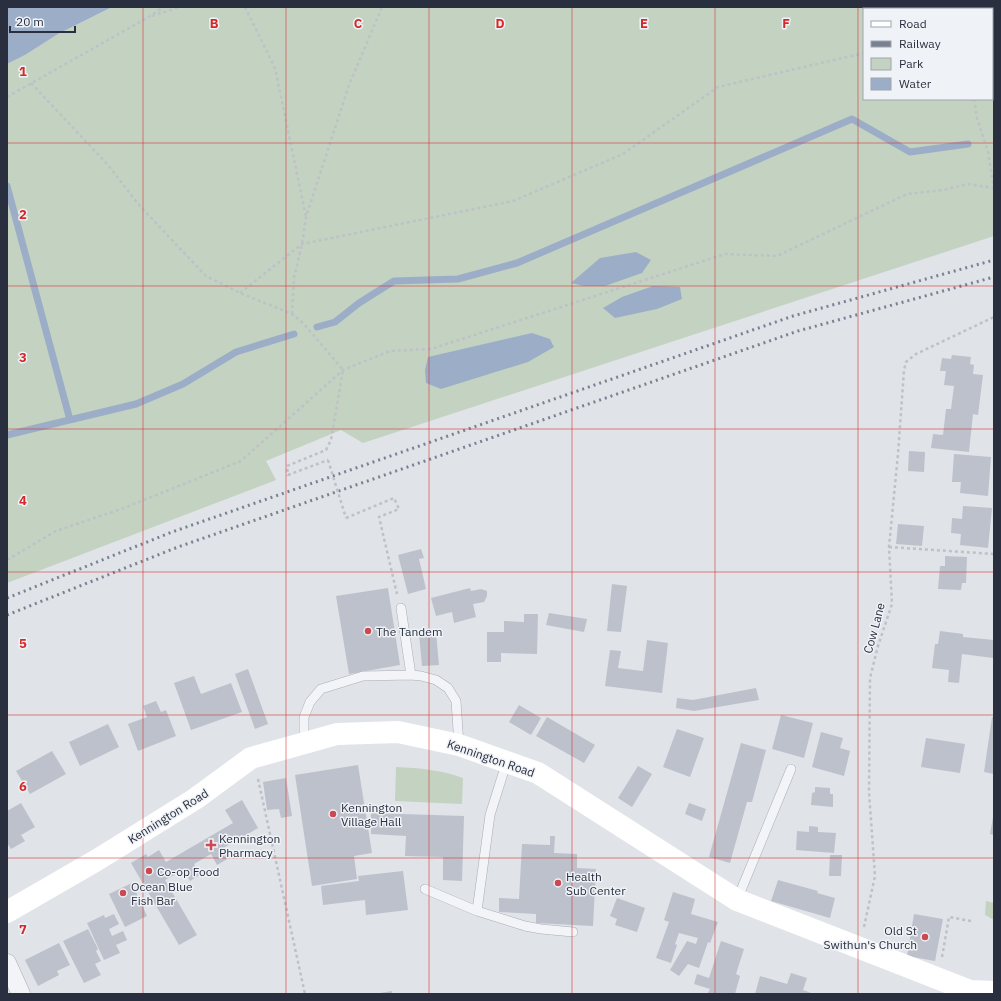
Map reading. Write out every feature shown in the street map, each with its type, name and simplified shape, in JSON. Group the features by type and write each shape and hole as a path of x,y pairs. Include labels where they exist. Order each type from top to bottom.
{"street":[{"name":"Kennington Road","path":"7,912 97,860 195,799 251,758 337,734 398,732 459,745 538,773 737,900 970,992 994,992"},
{"path":"7,963 21,994"}],"lane":[{"path":"401,608 411,675"},
{"path":"304,742 304,717 310,702 321,689 363,676 411,675 436,680 448,688 456,701 459,745"},
{"path":"477,911 490,815 507,761"},
{"path":"737,900 791,770"},
{"path":"425,889 477,911 525,926 572,932"}],"path":[{"path":"7,97 164,7"},
{"path":"147,18 180,7"},
{"path":"245,7 275,68 306,217"},
{"path":"292,314 294,278 302,244 306,217 349,85 382,7"},
{"path":"240,293 302,244 513,201 623,154 718,87 863,53"},
{"path":"31,83 108,164 138,204 206,276 240,293 292,314 303,323 343,370"},
{"path":"7,560 56,531 124,508 241,461 343,370 390,351 431,349 725,254 777,256 907,194 943,190 968,184 994,189 988,152 977,118 974,100"},
{"name":"Cow Lane","path":"861,948 875,876 869,792 870,678 878,646 892,604 889,547 904,370 906,362 916,354 994,317"},
{"path":"343,370 331,440 326,450 287,466 288,475 328,460 346,518 394,498 399,509 379,517 401,608"},
{"path":"889,547 994,554"},
{"path":"251,758 260,784 305,994"},
{"path":"942,957 949,917 971,921"}],"green space":[{"path":"112,7 994,7 994,236 363,443 341,430 266,461 276,480 7,583 7,64 25,55 58,34"},
{"path":"396,767 430,770 463,778 462,804 395,801"},
{"path":"986,901 994,903 994,920 985,915"}],"water":[{"path":"7,7 112,7 58,34 25,55 7,64"},
{"path":"636,252 651,260 642,273 605,286 584,286 571,283 600,258"},
{"path":"653,286 680,287 682,299 657,309 615,318 603,308 622,297"},
{"path":"532,333 550,339 554,347 528,362 441,389 426,383 425,370 428,357"}],"building":[{"path":"952,355 971,357 970,364 974,365 973,374 983,375 978,415 973,414 969,452 931,448 933,434 943,435 946,409 951,409 954,386 944,385 946,371 940,371 942,358 951,359"},
{"path":"909,451 925,452 924,472 908,471"},
{"path":"954,454 991,457 988,496 960,493 961,482 952,482"},
{"path":"963,506 992,508 988,548 960,545 961,534 951,533 952,518 962,519"},
{"path":"898,524 924,526 922,546 896,544"},
{"path":"421,549 424,558 419,559 426,589 408,594 398,555"},
{"path":"945,556 967,557 966,583 962,583 961,590 938,589 940,566 945,566"},
{"path":"612,584 627,586 621,632 607,631"},
{"name":"The Tandem","path":"388,588 400,665 349,674 336,596"},
{"path":"470,588 471,591 481,589 487,591 487,596 484,602 473,604 476,617 454,623 452,612 436,616 431,598"},
{"path":"549,613 587,619 584,632 546,625"},
{"path":"524,614 538,614 537,654 501,653 501,662 487,662 487,632 504,632 504,621 524,622"},
{"path":"940,631 963,634 963,637 994,640 993,658 962,654 959,683 948,682 949,670 932,668 935,644 938,644"},
{"path":"436,632 439,665 422,666 419,634"},
{"path":"647,640 668,643 662,693 605,686 610,650 621,651 618,668 643,671"},
{"path":"248,669 268,724 255,729 235,674"},
{"path":"194,676 201,694 231,683 242,712 191,730 174,683"},
{"path":"756,688 759,700 694,711 676,708 677,698 693,700"},
{"path":"156,701 161,712 166,710 176,736 138,751 128,724 147,717 143,706"},
{"path":"519,705 541,718 531,735 509,722"},
{"path":"781,715 813,723 804,758 772,749"},
{"path":"547,717 595,745 584,763 536,736"},
{"path":"992,717 994,717 994,774 984,772"},
{"path":"108,724 119,747 80,766 69,742"},
{"path":"677,729 704,738 690,777 663,767"},
{"path":"821,732 843,738 840,748 850,751 844,776 812,767"},
{"path":"926,738 965,744 960,773 921,767"},
{"path":"741,743 766,750 752,802 747,802 730,863 709,857"},
{"path":"52,751 66,774 30,794 16,771"},
{"name":"Kennington Village Hall","path":"358,765 372,853 354,856 357,879 312,886 295,775"},
{"path":"638,766 652,774 632,807 618,798"},
{"path":"286,778 292,816 281,818 279,809 267,810 263,782"},
{"path":"815,787 830,788 830,794 833,794 833,807 811,805 812,793 815,792"},
{"path":"242,800 258,828 223,848 229,858 217,865 211,854 194,864 200,875 190,881 184,870 165,880 197,935 179,945 131,863 146,854 148,857 159,850 166,862 233,823 225,810"},
{"path":"21,803 35,827 21,835 25,841 11,849 7,843 7,811"},
{"path":"689,803 706,809 702,821 685,814"},
{"path":"371,813 464,816 462,881 443,880 443,857 405,856 406,836 371,834"},
{"path":"994,817 994,835 990,834"},
{"path":"809,826 818,827 818,832 836,833 834,853 796,850 797,831 809,832"},
{"name":"Health Sub Center","path":"550,836 555,836 554,853 577,854 577,868 596,869 593,926 536,923 536,914 499,912 499,898 519,899 522,844 550,845"},
{"path":"830,855 842,855 841,876 829,876"},
{"path":"403,871 408,910 366,915 365,900 323,905 321,886 359,881 358,876"},
{"path":"778,880 818,891 817,893 835,898 830,918 771,901"},
{"path":"132,883 147,916 125,927 109,894"},
{"path":"673,892 695,899 691,914 718,922 710,943 708,942 699,968 688,964 679,976 670,970 687,941 696,944 698,938 679,933 671,963 656,958 669,922 664,920"},
{"path":"617,898 645,908 637,932 615,925 617,919 610,916"},
{"path":"114,914 119,924 109,929 112,936 123,931 127,940 116,945 120,953 104,960 87,923 104,915 105,918"},
{"name":"Old St Swithun's Church","path":"914,914 943,919 935,961 907,956"},
{"path":"88,929 98,949 96,951 101,961 95,964 101,975 84,983 63,941"},
{"path":"721,941 744,949 736,974 740,976 735,994 711,994 708,993 710,989 694,984 697,974 709,978"},
{"path":"59,943 70,965 57,971 59,975 38,986 25,960"},
{"path":"791,973 807,978 803,990 814,994 755,994 760,976 787,984"},
{"path":"392,991 392,994 380,994 380,993"}],"waterway":[{"path":"317,327 335,322 359,303 394,281 458,279 517,263 852,119 910,152 968,144"},
{"path":"7,186 70,420"},
{"path":"7,435 136,404 183,384 236,352 294,334"}],"railway":[{"path":"7,598 172,532 793,316 994,260"},
{"path":"7,615 178,547 798,331 994,277"}],"place":[{"name":"The Tandem","path":"368,631"},
{"name":"Kennington Village Hall","path":"333,814"},
{"name":"Kennington Pharmacy","path":"211,845"},
{"name":"Co-op Food","path":"149,871"},
{"name":"Health Sub Center","path":"558,883"},
{"name":"Ocean Blue Fish Bar","path":"123,893"},
{"name":"Old St Swithun's Church","path":"925,937"}]}
